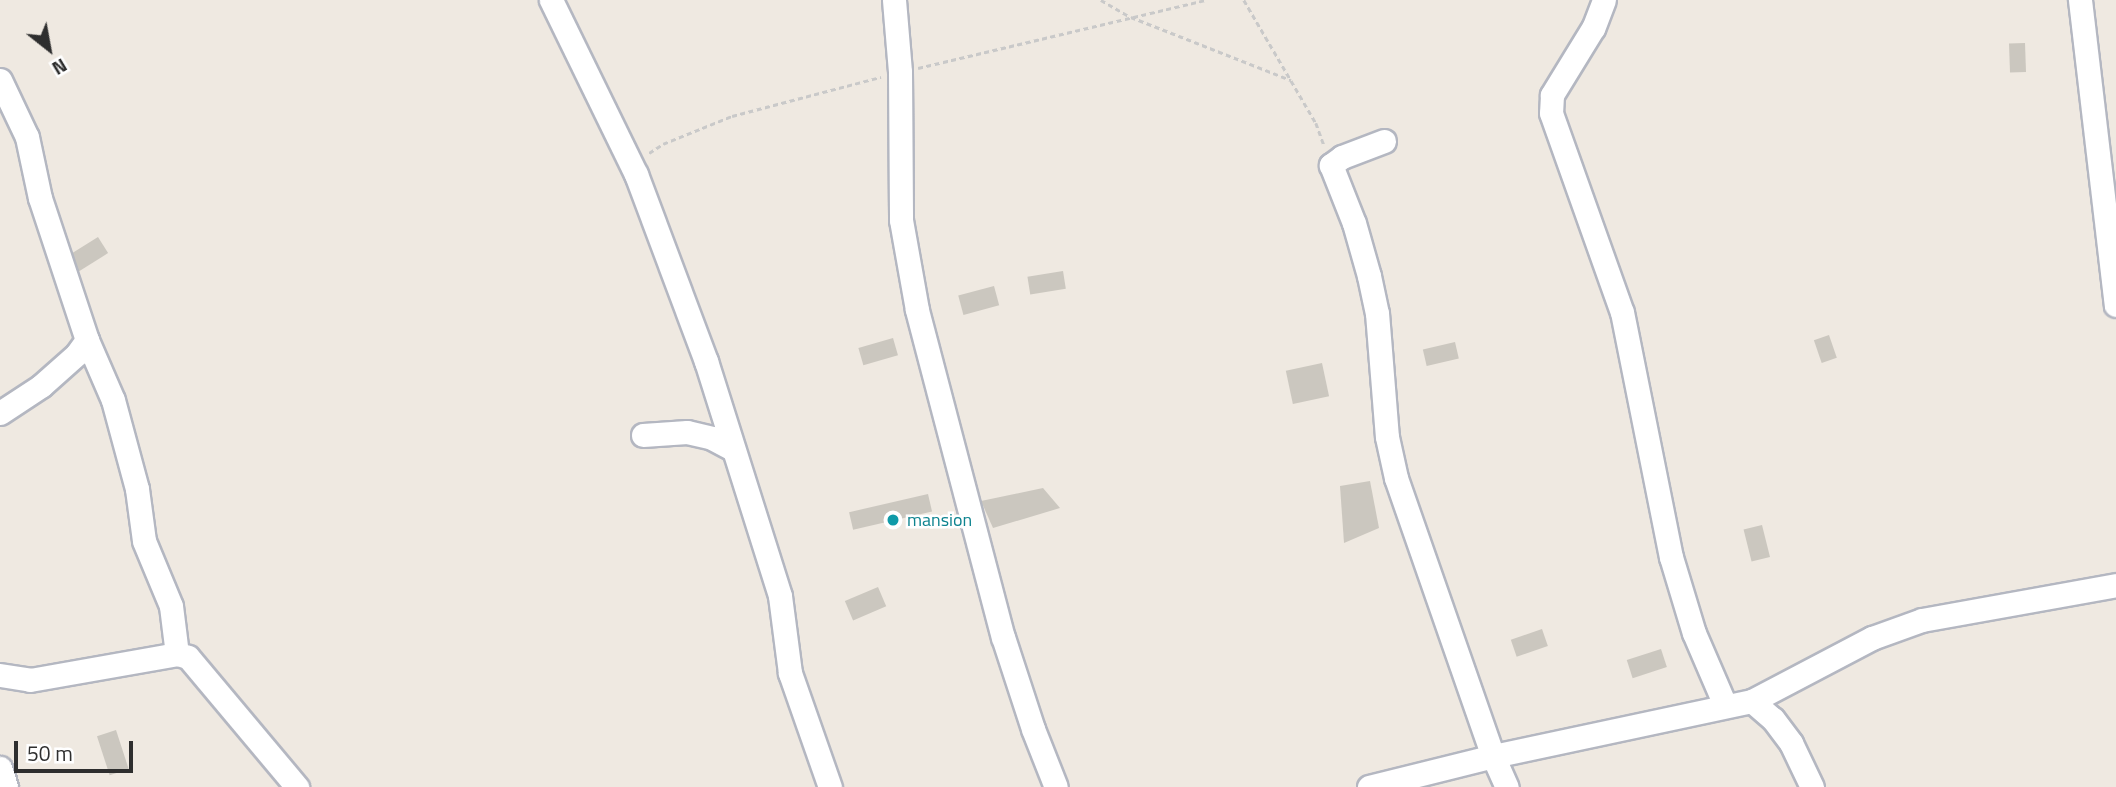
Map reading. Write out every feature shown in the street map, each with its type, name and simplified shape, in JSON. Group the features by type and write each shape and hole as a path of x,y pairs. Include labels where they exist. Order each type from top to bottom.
{"street":[{"path":"551,0 636,174 706,361 780,596 790,673 830,787"},
{"path":"894,0 900,72 901,220 917,310 1003,637 1056,787"},
{"path":"1604,0 1593,28 1552,95 1551,113 1622,312 1671,557 1694,633 1725,705"},
{"path":"2080,0 2116,304"},
{"path":"0,80 27,137 40,198 86,340 114,400 137,489 144,541 171,606 177,654"},
{"path":"1384,141 1342,157 1331,165 1354,223 1372,288 1393,469 1493,756 1507,787"},
{"path":"0,413 41,386 77,354 86,340"},
{"path":"643,435 687,432 712,438 733,449"},
{"path":"1369,787 1493,756 1752,701 1872,638 1922,620 2116,585"},
{"path":"0,675 30,680 177,654 196,664 297,787"},
{"path":"1752,701 1773,719 1791,743 1812,787"},
{"path":"0,768 6,787"}],"path":[{"path":"1101,0 1131,17 1291,80"},
{"path":"1244,0 1316,123 1331,165"}],"building":[{"path":"2025,43 2026,72 2010,73 2009,44"},
{"path":"98,237 108,253 78,272 67,256"},
{"path":"1063,271 1066,289 1030,294 1027,277"},
{"path":"994,286 999,305 963,315 958,296"},
{"path":"1829,335 1837,358 1822,363 1814,340"},
{"path":"893,338 898,355 863,365 858,348"},
{"path":"1455,342 1459,359 1427,366 1423,349"},
{"path":"1322,363 1329,396 1293,404 1286,371"},
{"path":"1370,481 1379,528 1344,543 1340,486"},
{"path":"1043,488 1060,508 993,528 981,501"},
{"path":"928,494 932,512 853,530 849,512"},
{"path":"1762,525 1770,557 1752,562 1744,530"},
{"path":"878,587 886,606 853,620 845,601"},
{"path":"1542,629 1548,646 1517,657 1511,640"},
{"path":"1661,649 1667,667 1633,678 1627,660"},
{"path":"116,730 129,769 110,775 97,736"}],"place":[{"name":"mansion","path":"893,520"}]}
